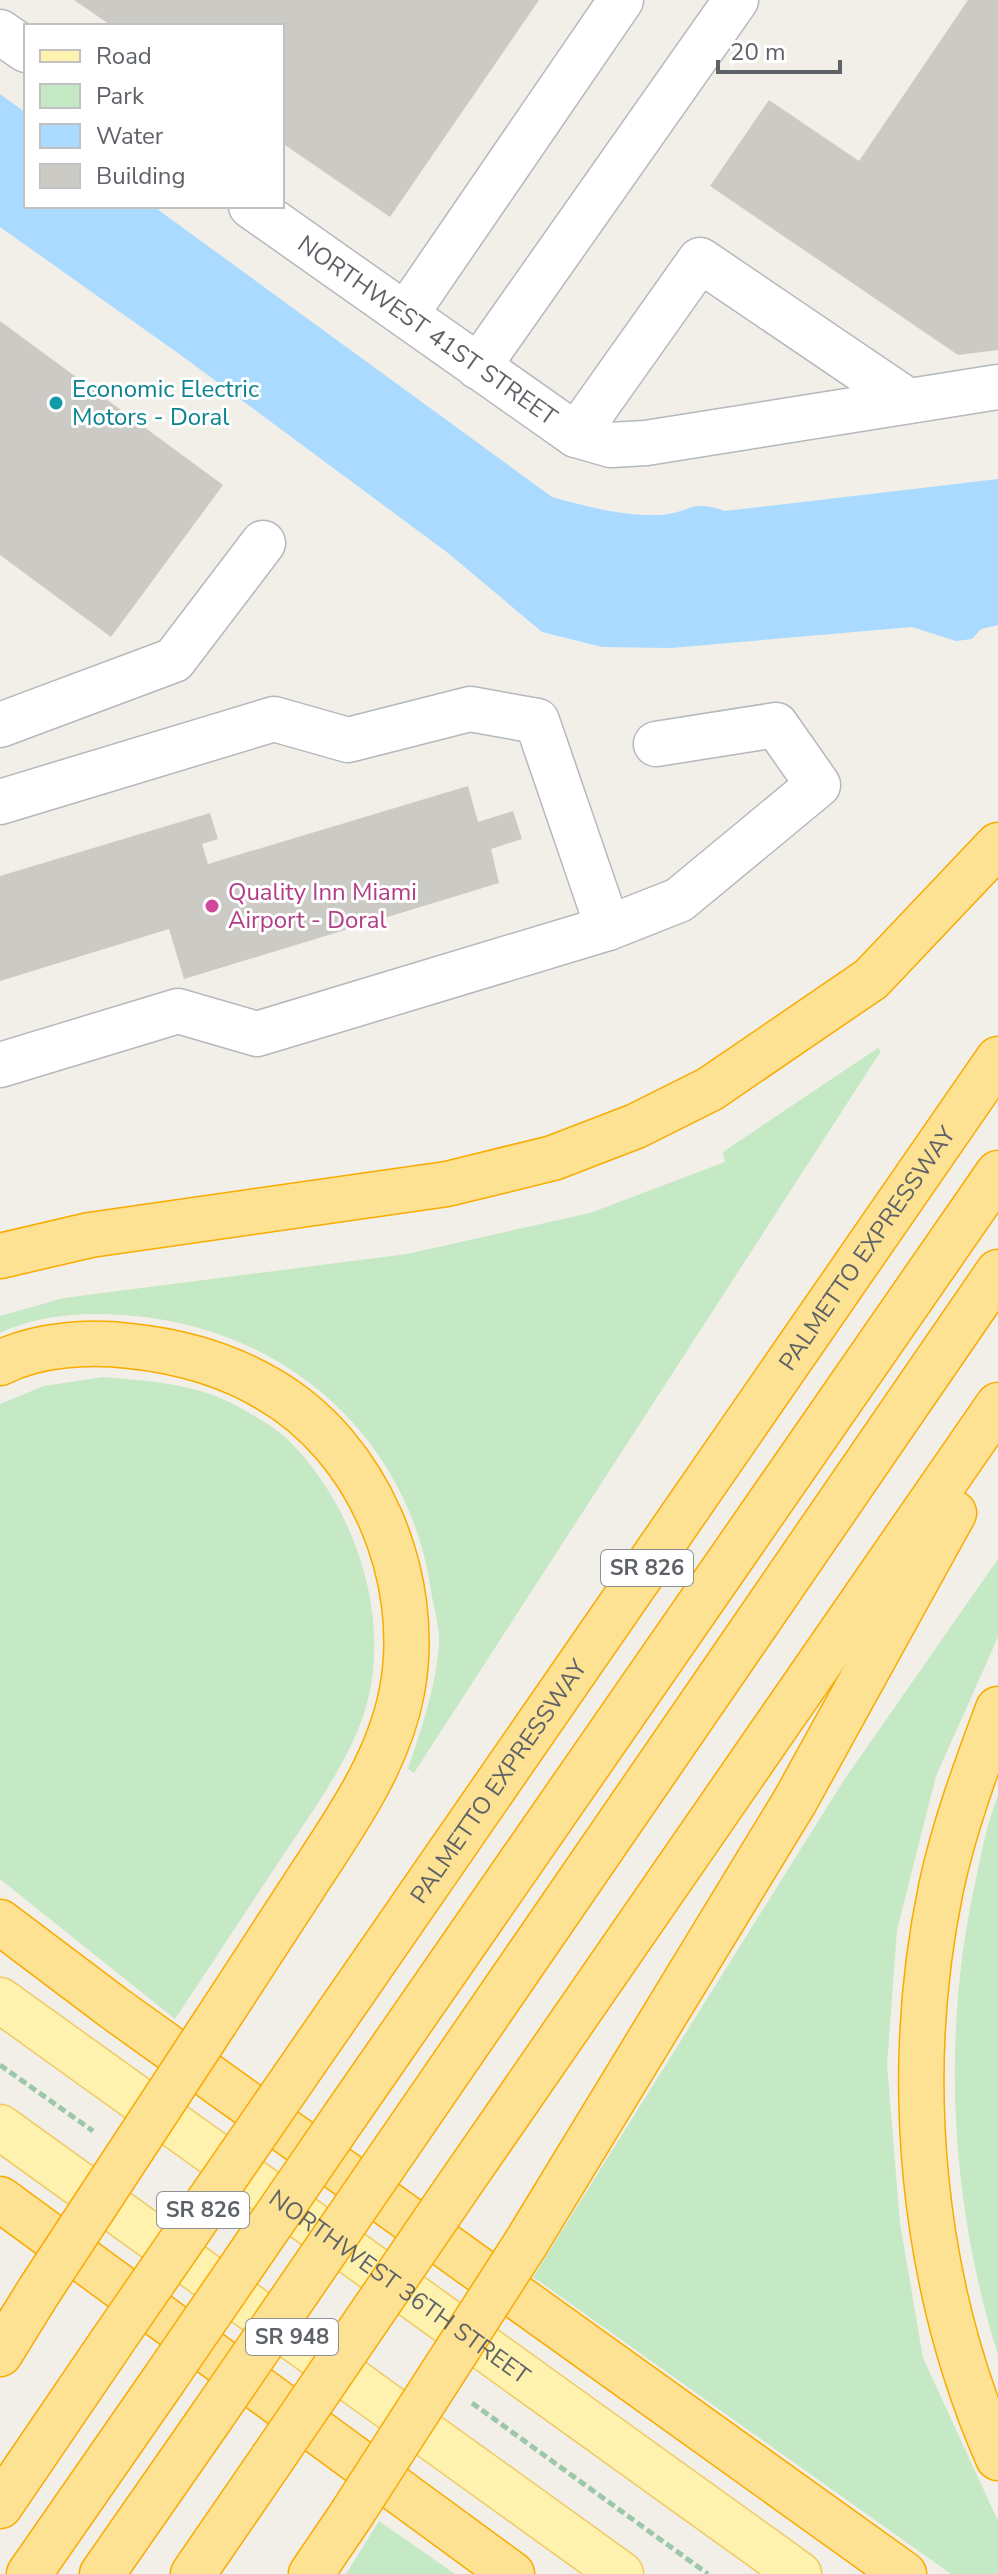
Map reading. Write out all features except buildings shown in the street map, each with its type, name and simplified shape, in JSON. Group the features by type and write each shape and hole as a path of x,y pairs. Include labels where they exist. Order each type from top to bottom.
{"highway":[{"path":"0,1256 90,1235 447,1184 553,1158 636,1126 710,1089 871,979 998,845"},
{"name":"PALMETTO EXPRESSWAY","path":"0,2506 998,1059"},
{"path":"29,2574 998,1173"},
{"path":"102,2574 998,1272"},
{"path":"0,1363 55,1348 109,1343 172,1351 241,1374 296,1408 318,1428 361,1484 393,1547 405,1600 408,1648 402,1692 390,1732 356,1803 0,2354"},
{"path":"193,2574 998,1405"},
{"path":"311,2574 526,2243 795,1801 998,1433"},
{"path":"998,1709 962,1811 941,1888 926,1988 922,2095 923,2149 942,2276 968,2378 998,2458"},
{"path":"0,1922 127,2017 904,2574"},
{"path":"0,2199 512,2574"}],"main road":[{"name":"NORTHWEST 36TH STREET","path":"0,2000 799,2574"},
{"name":"SR 948","path":"0,2127 621,2574"}],"street":[{"path":"406,314 621,0"},
{"path":"478,367 736,0"},
{"path":"0,32 24,49"},
{"name":"NORTHWEST 41ST STREET","path":"254,208 478,367 593,440"},
{"path":"908,401 700,260 593,440 646,443 998,387"},
{"path":"0,725 174,660 263,543"},
{"path":"0,802 274,719 348,740 470,709 537,721 608,928"},
{"path":"0,1065 178,1011 257,1034 608,928 679,900 818,785 776,725 656,744"}],"green space":[{"path":"878,1048 881,1051 414,1773 408,1769 435,1676 439,1638 436,1618 420,1542 402,1496 378,1455 348,1417 312,1385 272,1358 227,1337 179,1323 135,1316 88,1314 42,1319 0,1333 0,1316 64,1298 407,1254 590,1213 725,1162 723,1152"},
{"path":"103,1377 170,1384 202,1391 233,1404 289,1441 314,1470 353,1539 373,1617 374,1656 369,1695 349,1749 322,1796 175,2019 0,1879 0,1404 44,1386"},
{"path":"998,1559 998,1637 936,1776 897,1930 887,2065 900,2223 923,2358 998,2521 998,2574 951,2574 533,2277 844,1780"},
{"path":"998,1796 998,2355 969,2238 956,2118 955,2058 965,1938 985,1837"},
{"path":"379,2521 455,2574 346,2574"}],"water":[{"path":"0,94 24,112 24,208 156,208 552,497 618,512 658,515 696,506 725,511 998,479 998,625 981,629 972,639 956,641 912,627 671,648 602,647 542,632 448,553 182,356 0,227"}],"place":[{"name":"Economic Electric Motors - Doral","path":"56,403"},
{"name":"Quality Inn Miami Airport - Doral","path":"212,906"}]}
